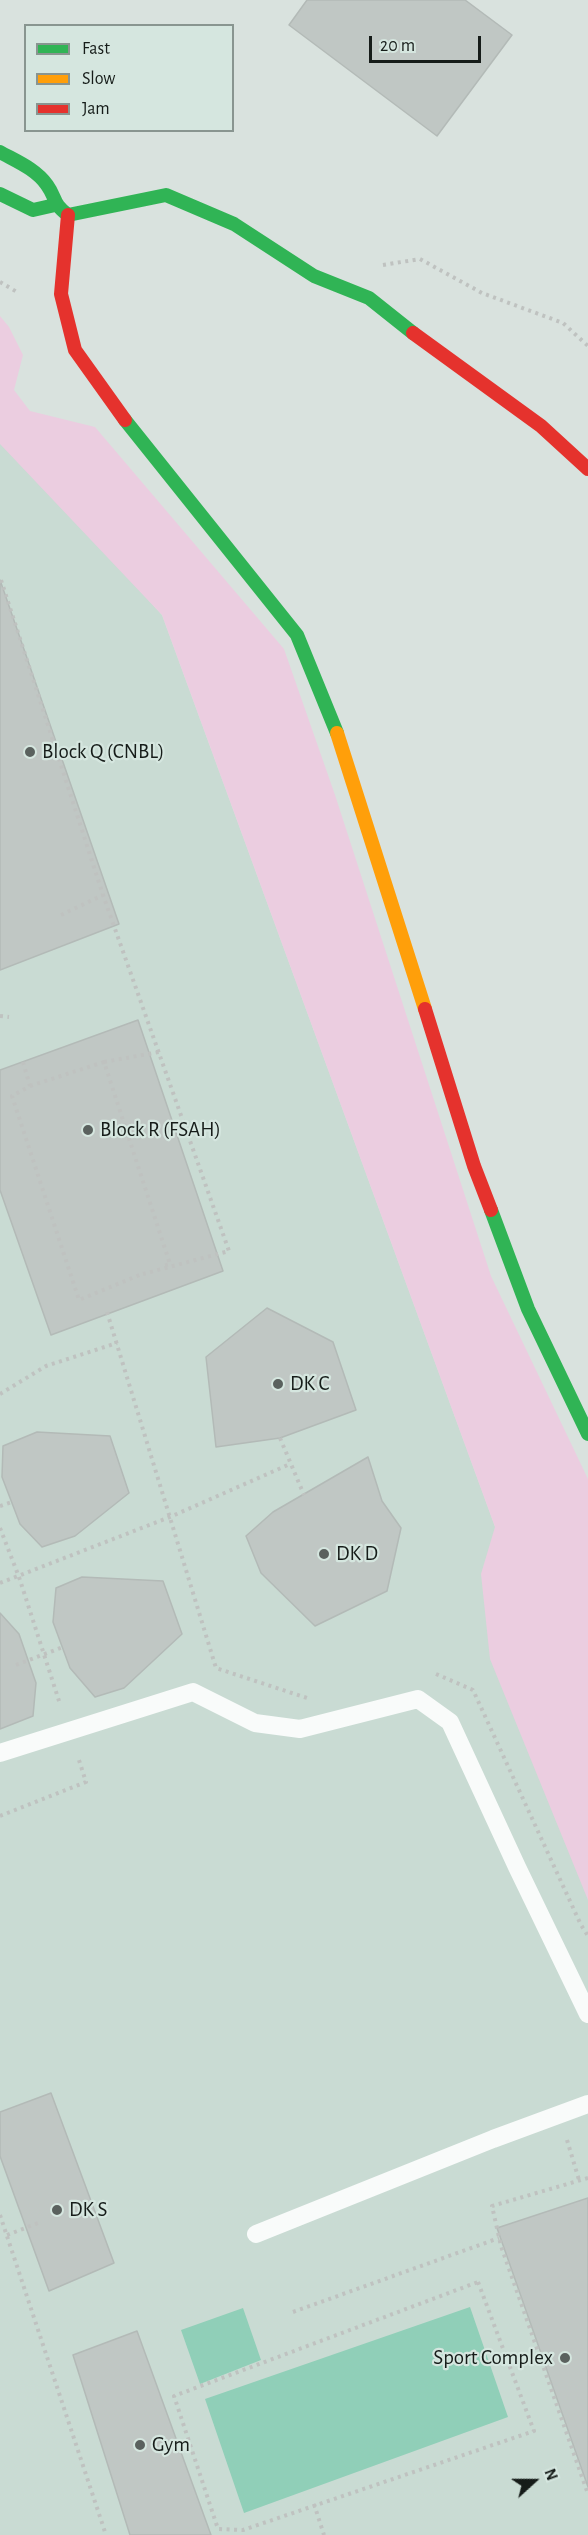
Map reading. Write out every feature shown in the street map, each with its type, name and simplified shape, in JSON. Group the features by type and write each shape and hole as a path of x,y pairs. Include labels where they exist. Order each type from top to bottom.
{"street":[{"path":"0,152 44,177 53,192 55,205 68,214 166,195 234,224 314,276 369,298 434,349 541,426 588,469"},
{"path":"0,194 32,212 43,211 55,205"},
{"path":"68,214 61,294 75,350 104,393 297,635 344,752 474,1166 528,1309 588,1434"}],"lane":[{"path":"0,1754 193,1692 255,1723 300,1729 418,1699 450,1722 588,2014"},
{"path":"256,2234 588,2104"}],"path":[{"path":"373,266 420,259 482,293 562,323 588,346"},
{"path":"0,282 17,292"},
{"path":"1,580 103,895 229,1251 142,1274"},
{"path":"61,915 103,895"},
{"path":"0,1016 9,1017"},
{"path":"104,1062 170,1264 79,1300 12,1096 30,1086 104,1062 159,1052"},
{"path":"22,1062 30,1086"},
{"path":"107,1312 216,1668 318,1701"},
{"path":"0,1394 46,1366 117,1343"},
{"path":"280,1438 304,1495"},
{"path":"0,1584 170,1517 290,1464"},
{"path":"0,1506 12,1502"},
{"path":"0,1528 19,1577 86,1782 0,1816"},
{"path":"16,1665 63,1647"},
{"path":"432,1673 472,1690 580,1925 588,1936"},
{"path":"559,2114 579,2180"},
{"path":"588,2178 492,2206 499,2238 588,2494"},
{"path":"0,2215 106,2535"},
{"path":"7,2235 41,2222"},
{"path":"293,2312 499,2238"},
{"path":"478,2282 534,2432 314,2505 243,2533 218,2529 174,2396 478,2282"},
{"path":"314,2505 324,2535"}],"shaded area":[{"path":"0,316 9,327 23,355 14,390 30,411 95,427 284,649 335,795 491,1276 588,1479 588,1900 490,1659 481,1574 495,1527 162,615 0,444"},
{"path":"0,431 162,615 588,1781 588,2535 0,2535"},
{"path":"470,2307 508,2417 244,2513 205,2399"},
{"path":"243,2308 261,2360 200,2384 181,2330"}],"building":[{"path":"307,0 465,0 512,35 437,136 289,25"},
{"name":"Block Q (CNBL)","path":"0,580 119,924 0,970"},
{"name":"Block R (FSAH)","path":"138,1020 223,1271 51,1335 0,1190 0,1070"},
{"name":"DK C","path":"267,1308 333,1342 356,1410 280,1438 216,1447 206,1357"},
{"path":"37,1432 110,1436 129,1493 75,1536 42,1547 20,1524 2,1477 3,1446"},
{"name":"DK D","path":"368,1457 382,1501 401,1528 387,1591 315,1626 261,1573 246,1536 273,1512"},
{"path":"82,1577 163,1581 182,1634 124,1688 95,1697 70,1668 53,1622 56,1588"},
{"path":"0,1613 19,1634 36,1683 33,1716 0,1729"},
{"name":"DK S","path":"51,2093 114,2263 49,2291 0,2156 0,2112"},
{"name":"Sport Complex","path":"588,2198 588,2487 497,2228"},
{"name":"Gym","path":"137,2331 211,2535 130,2535 73,2355"}],"traffic: fast":[{"path":"0,152 37,174 47,185 59,207 68,215 166,195 234,224 314,276 369,298 413,333"},
{"path":"0,194 33,210 55,205"},
{"path":"125,420 297,635 337,733"},
{"path":"491,1210 528,1309 588,1434"}],"traffic: slow":[{"path":"337,733 425,1009"}],"traffic: jam":[{"path":"68,215 61,294 75,350 125,420"},
{"path":"413,333 541,426 588,469"},
{"path":"425,1009 474,1166 491,1210"}],"place":[{"name":"Block Q (CNBL)","path":"30,752"},
{"name":"Block R (FSAH)","path":"88,1130"},
{"name":"DK C","path":"278,1384"},
{"name":"DK D","path":"324,1554"},
{"name":"DK S","path":"57,2210"},
{"name":"Sport Complex","path":"565,2358"},
{"name":"Gym","path":"140,2445"}]}
